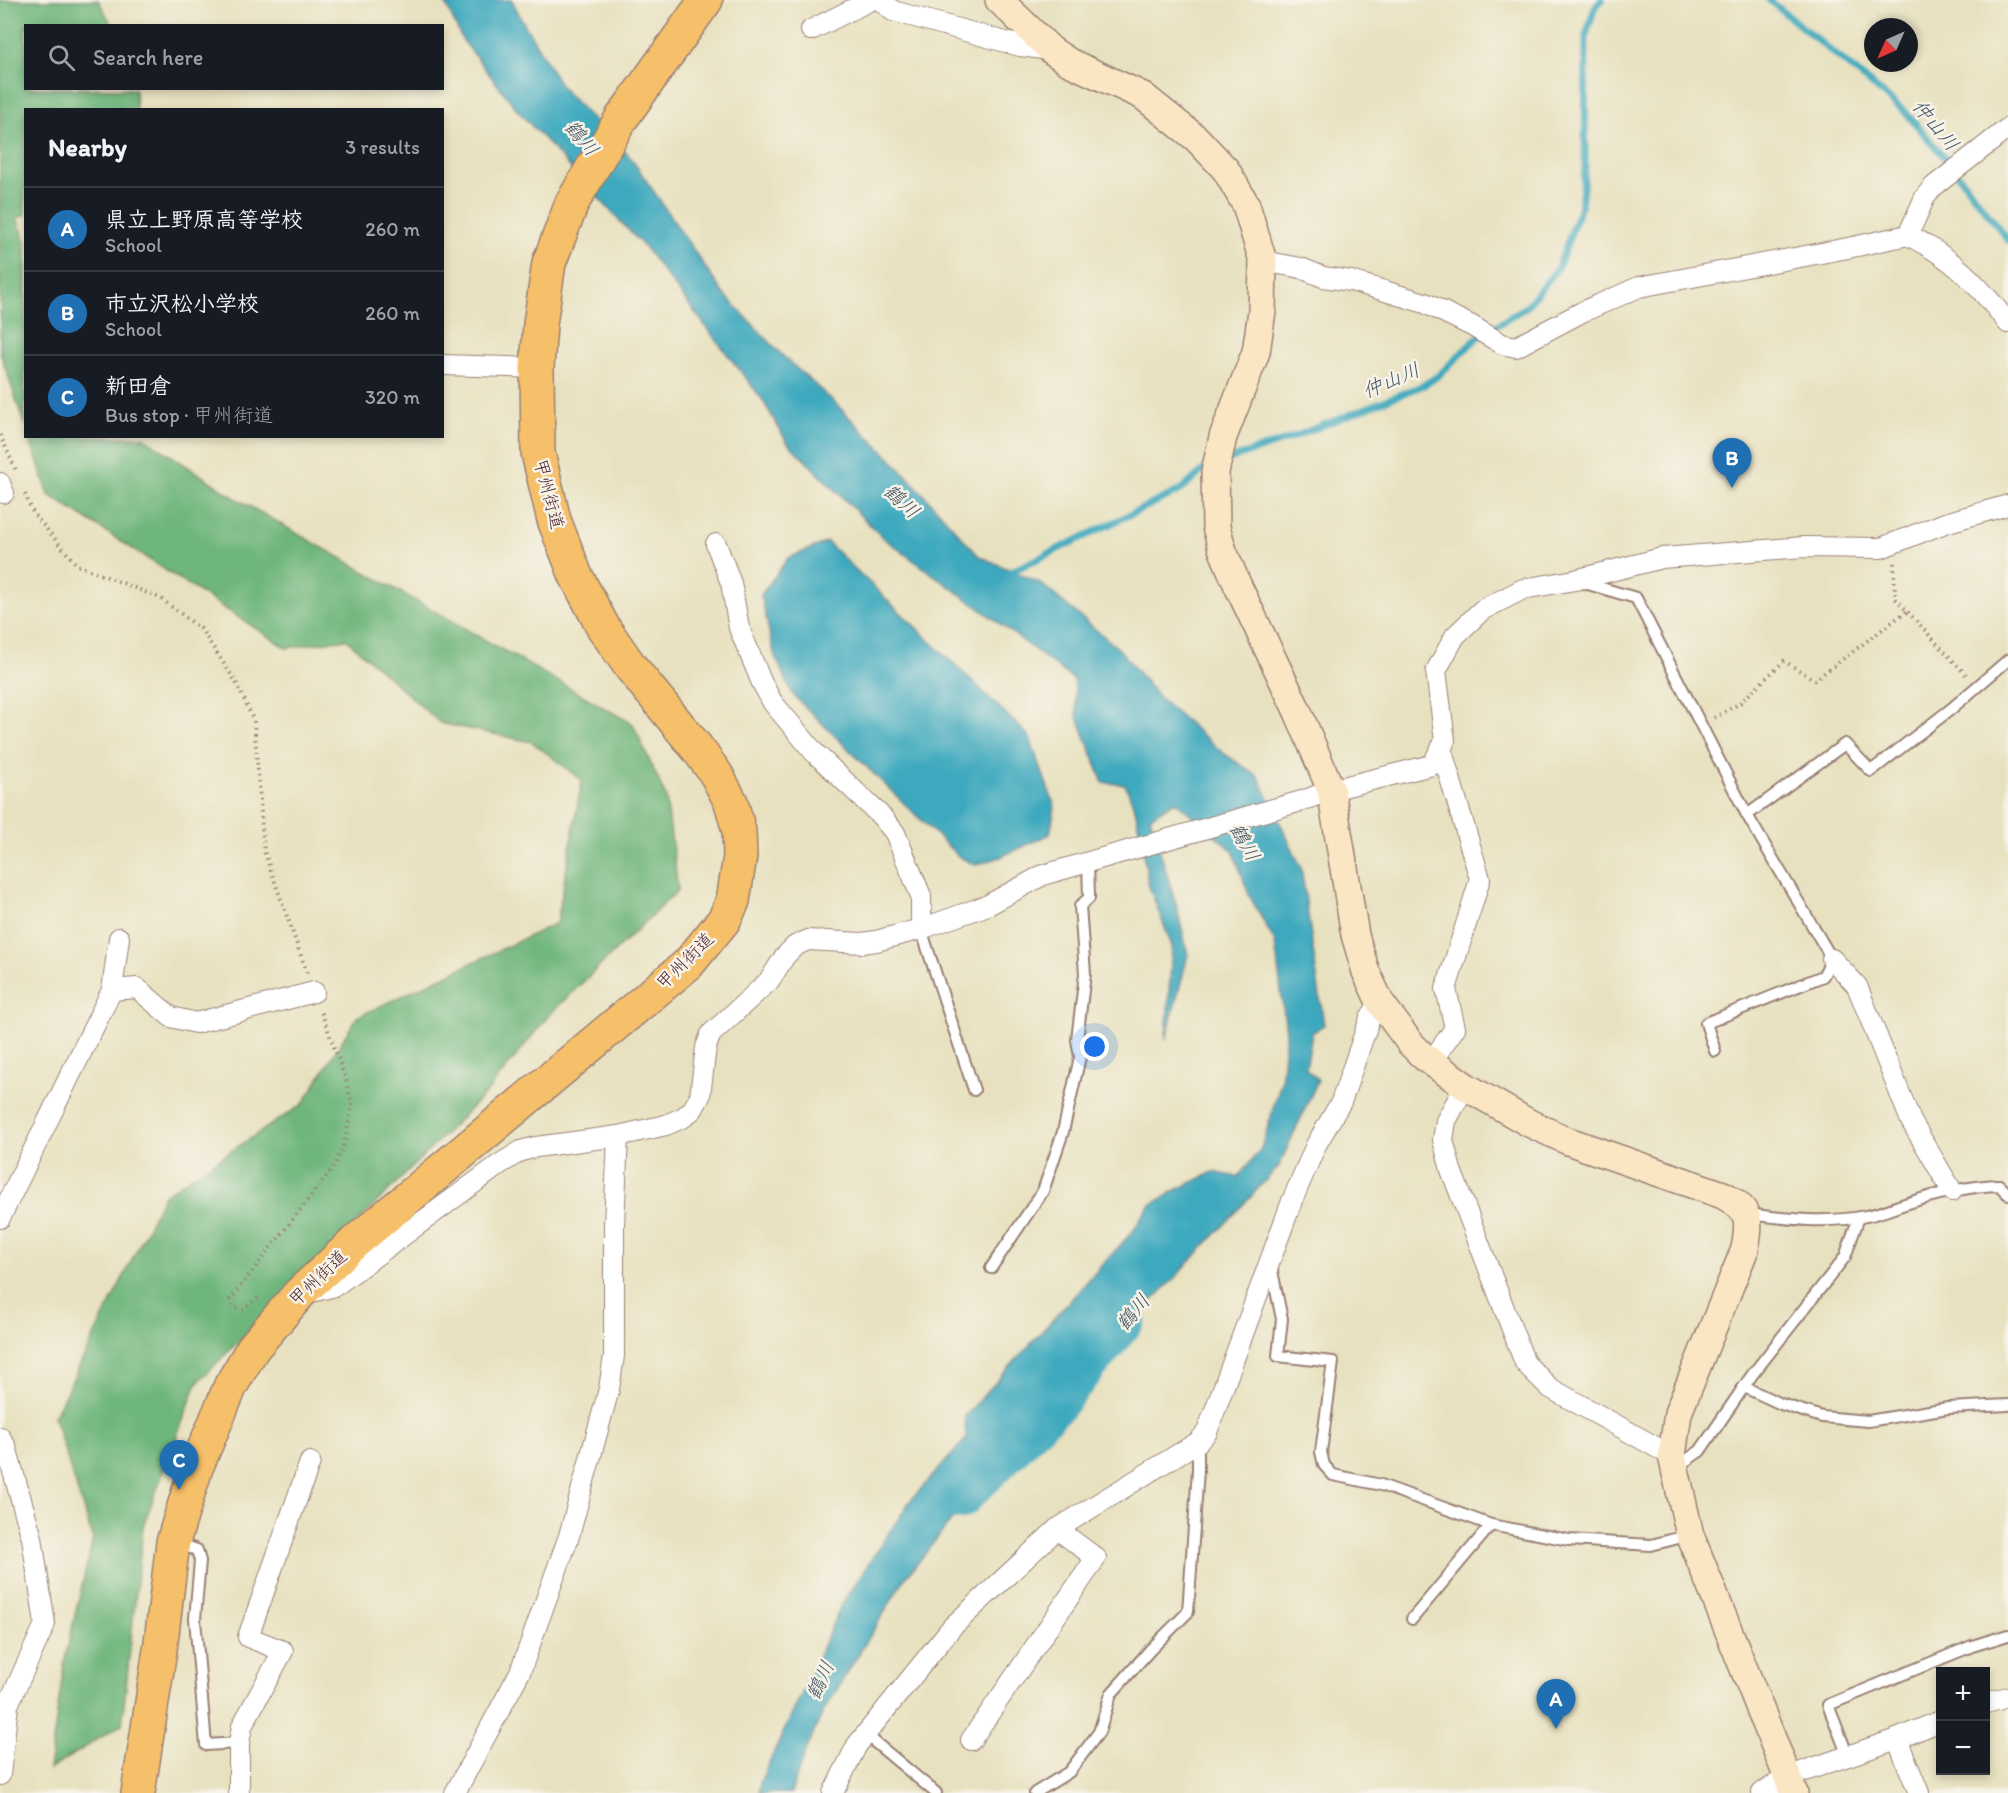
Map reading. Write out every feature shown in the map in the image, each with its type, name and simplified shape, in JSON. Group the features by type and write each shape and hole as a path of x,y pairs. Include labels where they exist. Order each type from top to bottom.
{"highway":[{"name":"甲州街道","path":"138,1793 160,1650 173,1542 196,1467 231,1384 253,1348 299,1294 355,1242 688,964 724,920 733,901 740,856 739,831 731,802 716,774 697,748 630,666 603,627 576,576 554,520 538,453 537,368 540,324 549,263 572,203 621,119 706,0"}],"street":[{"path":"811,30 871,0"},
{"path":"880,0 893,11 1020,46 1051,50"},
{"path":"999,0 1051,50 1070,62 1143,96 1197,139 1226,170 1246,205 1263,261 1262,311 1256,352 1223,437 1215,472 1216,527 1223,551 1298,712 1331,790 1355,935 1366,972 1380,1002 1410,1043 1431,1062 1465,1086 1568,1141 1723,1195 1737,1202 1747,1214 1749,1228 1745,1250 1678,1413 1673,1463 1690,1535 1791,1785"},
{"path":"1908,235 1925,197 1933,187 2008,128"},
{"path":"1263,261 1301,268 1323,278 1351,281 1425,303 1502,344 1516,347 1582,312 1639,287 1908,235 1954,262 1985,294 2008,323"},
{"path":"444,365 537,368"},
{"path":"299,1294 335,1286 500,1164 521,1151 618,1136 666,1125 684,1117 693,1109 699,1095 706,1047 711,1034 769,981 785,956 795,946 808,940 862,943 921,929 988,905 1043,875 1305,800 1331,790 1432,765 1445,741 1436,671 1455,636 1482,610 1523,589 1575,580 1662,558 1804,547 1881,548 1945,523 2008,505"},
{"path":"716,544 731,583 739,628 773,704 814,752 895,832 921,896 921,929"},
{"path":"1431,1062 1455,1029 1446,989 1480,879 1441,748"},
{"path":"0,1218 112,990 119,938"},
{"path":"1832,960 1857,986 1911,1121 1952,1191"},
{"path":"112,990 137,988 171,1017 196,1023 314,992"},
{"path":"833,1793 857,1745 952,1627 1057,1529 1198,1442 1208,1432 1292,1202 1316,1145 1341,1102 1370,1018 1380,1002"},
{"path":"1465,1086 1446,1121 1443,1140 1451,1170 1525,1363 1550,1388 1673,1463"},
{"path":"457,1791 520,1672 569,1536 609,1389 614,1356 614,1225 618,1136"},
{"path":"0,1437 6,1447 33,1538 45,1624 8,1705 0,1775"},
{"path":"239,1793 239,1743 242,1726 283,1651 248,1637 310,1462"},
{"path":"970,1740 1096,1558 1057,1529"},
{"path":"1990,1702 2008,1697"},
{"path":"1762,1793 1791,1785 1848,1756 1936,1723"},
{"path":"1898,1739 1919,1793"}],"lane":[{"path":"1575,580 1636,598 1747,815 1832,960 1823,976 1706,1023 1715,1051"},
{"path":"1747,815 1845,744 1871,771 2008,660"},
{"path":"991,1268 1043,1191 1063,1132 1080,1057 1077,1040 1084,974 1080,906 1089,898 1088,861"},
{"path":"921,929 974,1090"},
{"path":"1747,1214 1829,1221 1859,1217 1972,1186 1999,1185 2008,1194"},
{"path":"1673,1463 1700,1451 1744,1387 1845,1257 1859,1217"},
{"path":"1271,1263 1282,1319 1278,1356 1333,1362 1321,1452 1324,1465 1334,1475 1381,1485 1491,1525 1569,1540 1651,1545 1690,1535"},
{"path":"1744,1387 1781,1404 1822,1417 1868,1421 1948,1408 2008,1404"},
{"path":"1035,1793 1069,1772 1100,1732 1111,1694 1188,1612 1198,1442"},
{"path":"1412,1619 1491,1525"},
{"path":"173,1542 197,1550 200,1561 195,1619 206,1745 239,1743"},
{"path":"1848,1756 1828,1705 1971,1646 2008,1635"},
{"path":"865,1734 936,1793"}],"path":[{"path":"0,435 10,483 77,565 160,598 201,629 236,682 254,722 264,852 345,1077 352,1105 346,1138 335,1165 230,1300 234,1308 243,1309 262,1295"},
{"path":"1894,543 1895,598 1977,686"},
{"path":"1700,726 1740,703 1784,661 1815,680 1907,611"}],"green space":[{"path":"0,0 98,0 111,24 24,24 24,90 135,90 136,108 24,108 24,216 17,217 24,237 24,423 0,352"},
{"path":"29,438 145,438 235,498 633,724 666,797 678,890 549,1015 488,1091 197,1383 143,1526 122,1724 49,1770 65,1658 93,1539 54,1417 164,1195 303,1104 357,1017 557,923 582,780 532,742 440,723 346,639 286,648 49,495"}],"water":[{"path":"444,0 512,0 562,88 631,158 722,292 785,358 832,400 897,465 979,556 1040,583 1119,649 1160,699 1226,755 1258,776 1301,867 1324,1025 1312,1033 1306,1069 1318,1080 1279,1166 1171,1282 1028,1424 904,1580 822,1714 791,1793 759,1793 760,1782 841,1605 910,1501 966,1439 965,1416 1134,1230 1149,1206 1213,1172 1238,1177 1261,1149 1281,1082 1286,1032 1275,942 1249,895 1233,851 1175,801 1150,817 1177,908 1188,955 1166,1039 1172,946 1149,887 1136,812 1125,784 1103,783 1077,715 1074,680 883,538 787,442 762,399 645,248 518,111 462,39"},
{"path":"827,542 1029,736 1055,807 1050,834 1001,857 975,865 959,857 793,695 774,654 761,595 788,558"}],"waterway":[{"name":"仲山川","path":"1224,461 1286,440 1424,385 1438,376 1477,338 1526,307 1558,268 1581,206 1585,167 1586,35 1595,7 1602,0"},
{"name":"仲山川","path":"1769,0 1905,112 1950,164 2008,240"},
{"name":"仲山川","path":"1004,575 1181,490 1208,466"},
{"name":"鶴川","path":"960,1500 1058,1403 1127,1318"}],"place":[{"name":"市立沢松小学校","path":"1732,488"},
{"name":"新田倉","path":"179,1490"},
{"name":"県立上野原高等学校","path":"1556,1729"}]}
